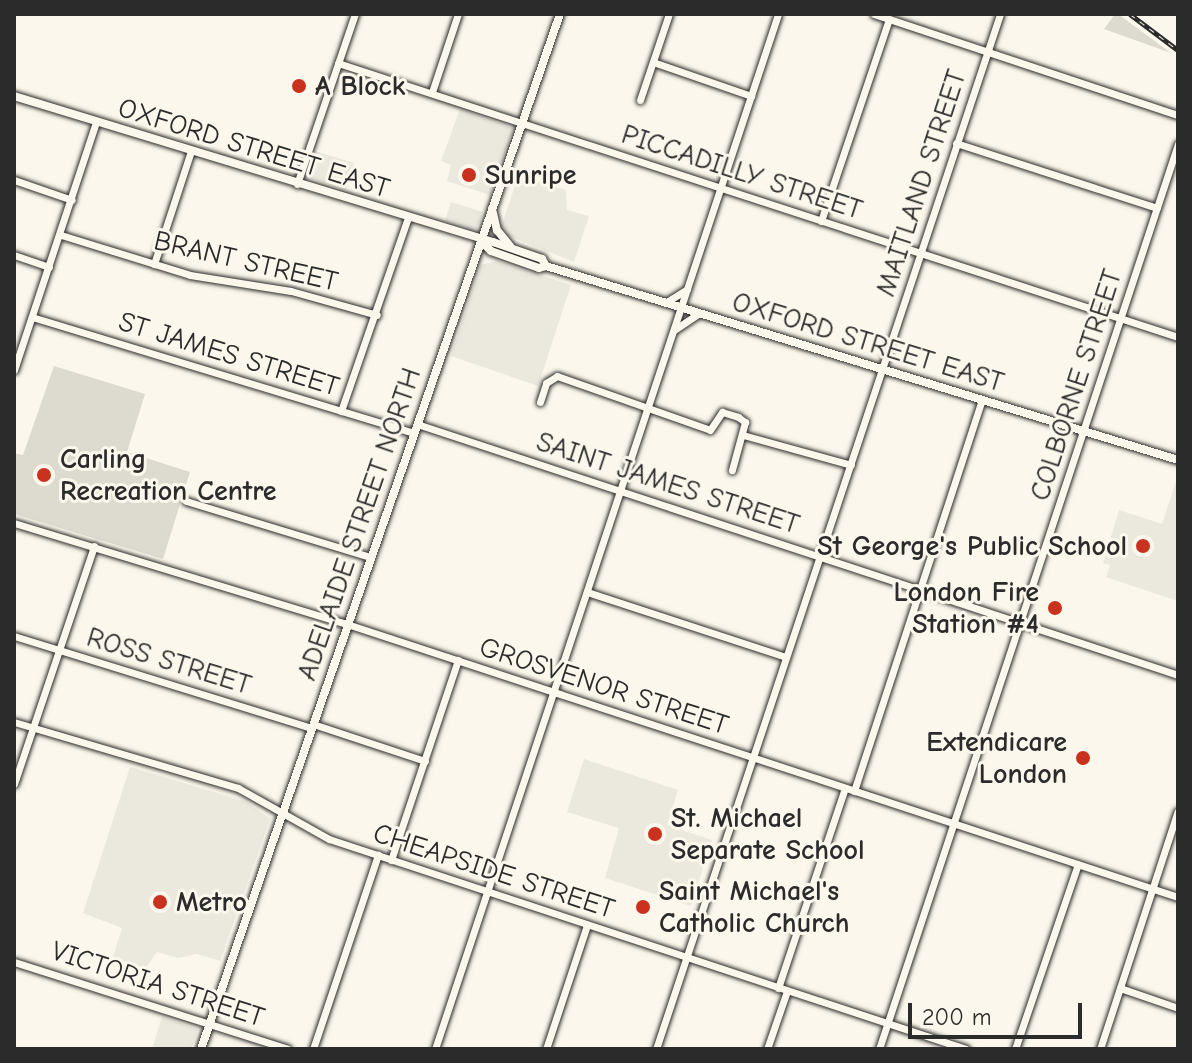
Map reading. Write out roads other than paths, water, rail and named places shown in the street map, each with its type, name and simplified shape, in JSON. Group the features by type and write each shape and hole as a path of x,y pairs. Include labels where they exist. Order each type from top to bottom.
{"main road":[{"name":"ADELAIDE STREET NORTH","path":"201,1049 560,14"},
{"name":"OXFORD STREET EAST","path":"14,96 513,249 546,266"},
{"path":"492,209 497,230 513,249"},
{"name":"OXFORD STREET EAST","path":"481,241 491,251 1178,460"}],"street":[{"path":"297,184 355,14"},
{"path":"432,92 458,14"},
{"path":"640,100 669,14"},
{"path":"435,1049 778,14"},
{"path":"874,14 1178,115"},
{"name":"MAITLAND STREET","path":"656,1049 1000,14"},
{"path":"821,221 889,19"},
{"path":"653,62 751,96"},
{"name":"PICCADILLY STREET","path":"338,63 1178,337"},
{"path":"14,370 96,122"},
{"path":"956,143 1157,208"},
{"name":"COLBORNE STREET","path":"879,1049 1178,144"},
{"path":"154,264 191,151"},
{"path":"14,180 72,200"},
{"path":"341,411 377,315 408,218"},
{"name":"BRANT STREET","path":"61,235 154,264 377,315"},
{"path":"14,255 49,267"},
{"path":"665,303 689,287"},
{"path":"674,330 699,313"},
{"name":"ST JAMES STREET","path":"32,317 341,411 415,428"},
{"path":"540,402 546,383 557,376 710,430 722,412 745,422 732,470"},
{"path":"854,791 982,400"},
{"name":"SAINT JAMES STREET","path":"415,428 620,491 1178,675"},
{"path":"743,435 851,465"},
{"path":"186,501 370,557"},
{"name":"GROSVENOR STREET","path":"14,523 347,624 1178,897"},
{"path":"14,784 94,546"},
{"path":"587,592 786,657"},
{"name":"ROSS STREET","path":"14,636 425,761"},
{"path":"391,860 458,660"},
{"name":"CHEAPSIDE STREET","path":"14,722 238,788 316,834 966,1049"},
{"path":"767,1049 782,989 845,788"},
{"path":"1100,1049 1178,811"},
{"path":"313,1049 378,855"},
{"path":"1015,1049 1078,864"},
{"path":"546,1049 587,925"},
{"name":"VICTORIA STREET","path":"14,962 288,1049"},
{"path":"1120,988 1178,1008"}],"railway":[{"path":"1130,14 1178,50"}],"place":[{"name":"A Block","path":"299,86"},
{"name":"Sunripe","path":"469,175"},
{"name":"Carling Recreation Centre","path":"44,475"},
{"name":"St George's Public School","path":"1143,546"},
{"name":"London Fire Station #4","path":"1055,608"},
{"name":"Extendicare London","path":"1083,758"},
{"name":"St. Michael Separate School","path":"655,834"},
{"name":"Metro","path":"160,902"},
{"name":"Saint Michael's Catholic Church","path":"643,907"}]}
